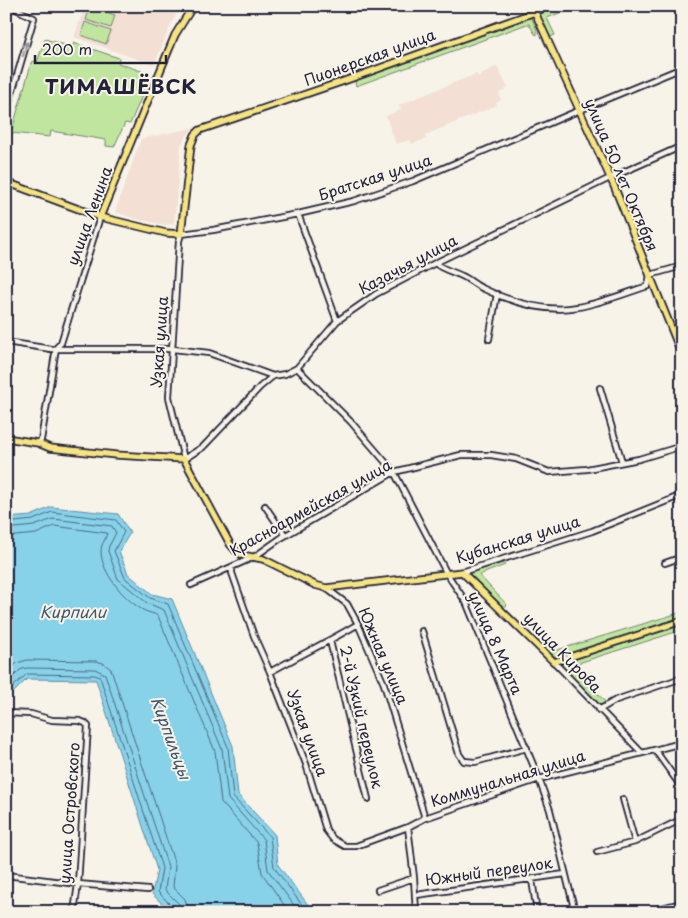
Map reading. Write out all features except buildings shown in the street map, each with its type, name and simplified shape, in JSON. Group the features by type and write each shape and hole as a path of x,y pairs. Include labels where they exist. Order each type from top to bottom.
{"main road":[{"name":"улица Ленина","path":"100,217 175,35 193,6"},
{"name":"улица 50 лет Октября","path":"533,9 610,178 682,355"},
{"name":"Пионерская улица","path":"197,133 204,128 339,83 533,9"},
{"name":"Узкая улица","path":"181,234 191,145 197,133"},
{"name":"Братская улица","path":"6,182 100,217 166,233 181,234"},
{"path":"6,438 38,443 50,448 116,455 184,459"},
{"name":"Узкая улица","path":"184,459 230,544 239,554 254,557"},
{"name":"Южная улица","path":"254,557 263,559 315,585 326,588"},
{"name":"Кубанская улица","path":"326,588 462,572"},
{"name":"улица Кирова","path":"462,572 554,662"},
{"path":"554,662 682,621"}],"street":[{"path":"6,113 34,18 10,6"},
{"name":"Пионерская улица","path":"533,9 550,6"},
{"name":"Братская улица","path":"181,234 196,233 298,214 354,201 413,181 682,68"},
{"name":"Казачья улица","path":"297,368 337,321 376,294 435,263 610,178 682,146"},
{"path":"298,214 337,321"},
{"name":"улица Ленина","path":"38,443 41,440 56,348 61,343 100,217"},
{"name":"Узкая улица","path":"181,234 179,241 170,397 184,459"},
{"path":"435,263 442,269 462,276 481,288 520,303 551,308 578,307 648,286 650,275 682,266"},
{"path":"489,339 497,294"},
{"path":"674,333 682,331"},
{"path":"6,342 48,348 173,349 209,353 273,376 285,374 297,368"},
{"name":"улица 8 Марта","path":"297,368 351,422 394,472 446,574 466,602 540,780 550,810 574,912"},
{"path":"184,459 203,447 260,387 273,376"},
{"path":"600,388 622,462"},
{"name":"Красноармейская улица","path":"191,585 254,557 285,535 394,472 461,455 491,455 516,459 549,472 588,469 640,459 682,446"},
{"name":"Кубанская улица","path":"462,572 592,531 682,495"},
{"path":"265,506 285,535"},
{"path":"665,563 682,557"},
{"name":"Узкая улица","path":"232,567 232,573 254,636 306,764 326,830 333,839 345,846"},
{"name":"Южная улица","path":"326,588 347,604 358,624 384,684 425,818"},
{"path":"270,672 330,641 358,624"},
{"path":"422,631 459,754 464,761 475,762 527,748"},
{"name":"2-й Узкий переулок","path":"330,641 368,799"},
{"name":"улица Кирова","path":"554,662 642,753"},
{"path":"599,710 616,700 682,678"},
{"name":"улица Островского","path":"6,713 31,714 52,720 80,721 88,726 78,884 74,912"},
{"name":"Коммунальная улица","path":"345,846 356,846 408,827 425,818 540,780 682,744"},
{"path":"655,750 682,788"},
{"path":"623,799 636,842"},
{"path":"597,852 636,842 682,820"},
{"path":"408,827 416,895 416,912"},
{"name":"Южный переулок","path":"416,895 565,874"},
{"path":"6,875 148,890"},
{"path":"378,890 414,878"},
{"path":"532,880 537,912"},
{"path":"646,912 682,903"}],"shaded area":[{"path":"85,6 182,6 172,22 154,65 74,37"},
{"path":"497,66 508,88 499,93 501,100 496,103 497,105 425,135 426,139 412,144 410,140 396,144 386,116 401,110 399,105 476,74 478,77"},
{"path":"193,128 181,145 174,223 166,225 140,220 115,212 141,139"}],"green space":[{"path":"556,6 577,6 547,18 555,35 550,37 540,18 544,11"},
{"path":"90,7 115,15 111,28 86,20"},
{"path":"531,16 537,30 537,35 527,24 356,86 355,82 357,79"},
{"path":"85,22 111,31 106,44 81,35"},
{"path":"45,39 72,47 74,43 119,58 118,63 144,72 138,86 145,89 130,124 125,123 114,147 106,146 106,140 51,131 50,137 11,133 32,61 37,62"},
{"path":"502,560 505,565 479,575 507,605 503,608 470,574 471,571"},
{"path":"682,612 682,619 562,656 553,656 539,644 542,641 554,651"},
{"path":"682,623 682,630 572,665 606,703 601,707 598,707 562,666 562,662"}],"water":[{"name":"Кирпили","path":"51,507 118,514 130,533 119,551 128,574 152,594 172,599 233,746 238,795 275,835 278,865 315,912 171,912 152,894 157,870 96,680 27,679 6,700 6,518 31,516"}],"district":[{"name":"ТИМАШЁВСК","path":"121,87"}],"water label":[{"name":"Кирпильцы","path":"171,738"}]}
